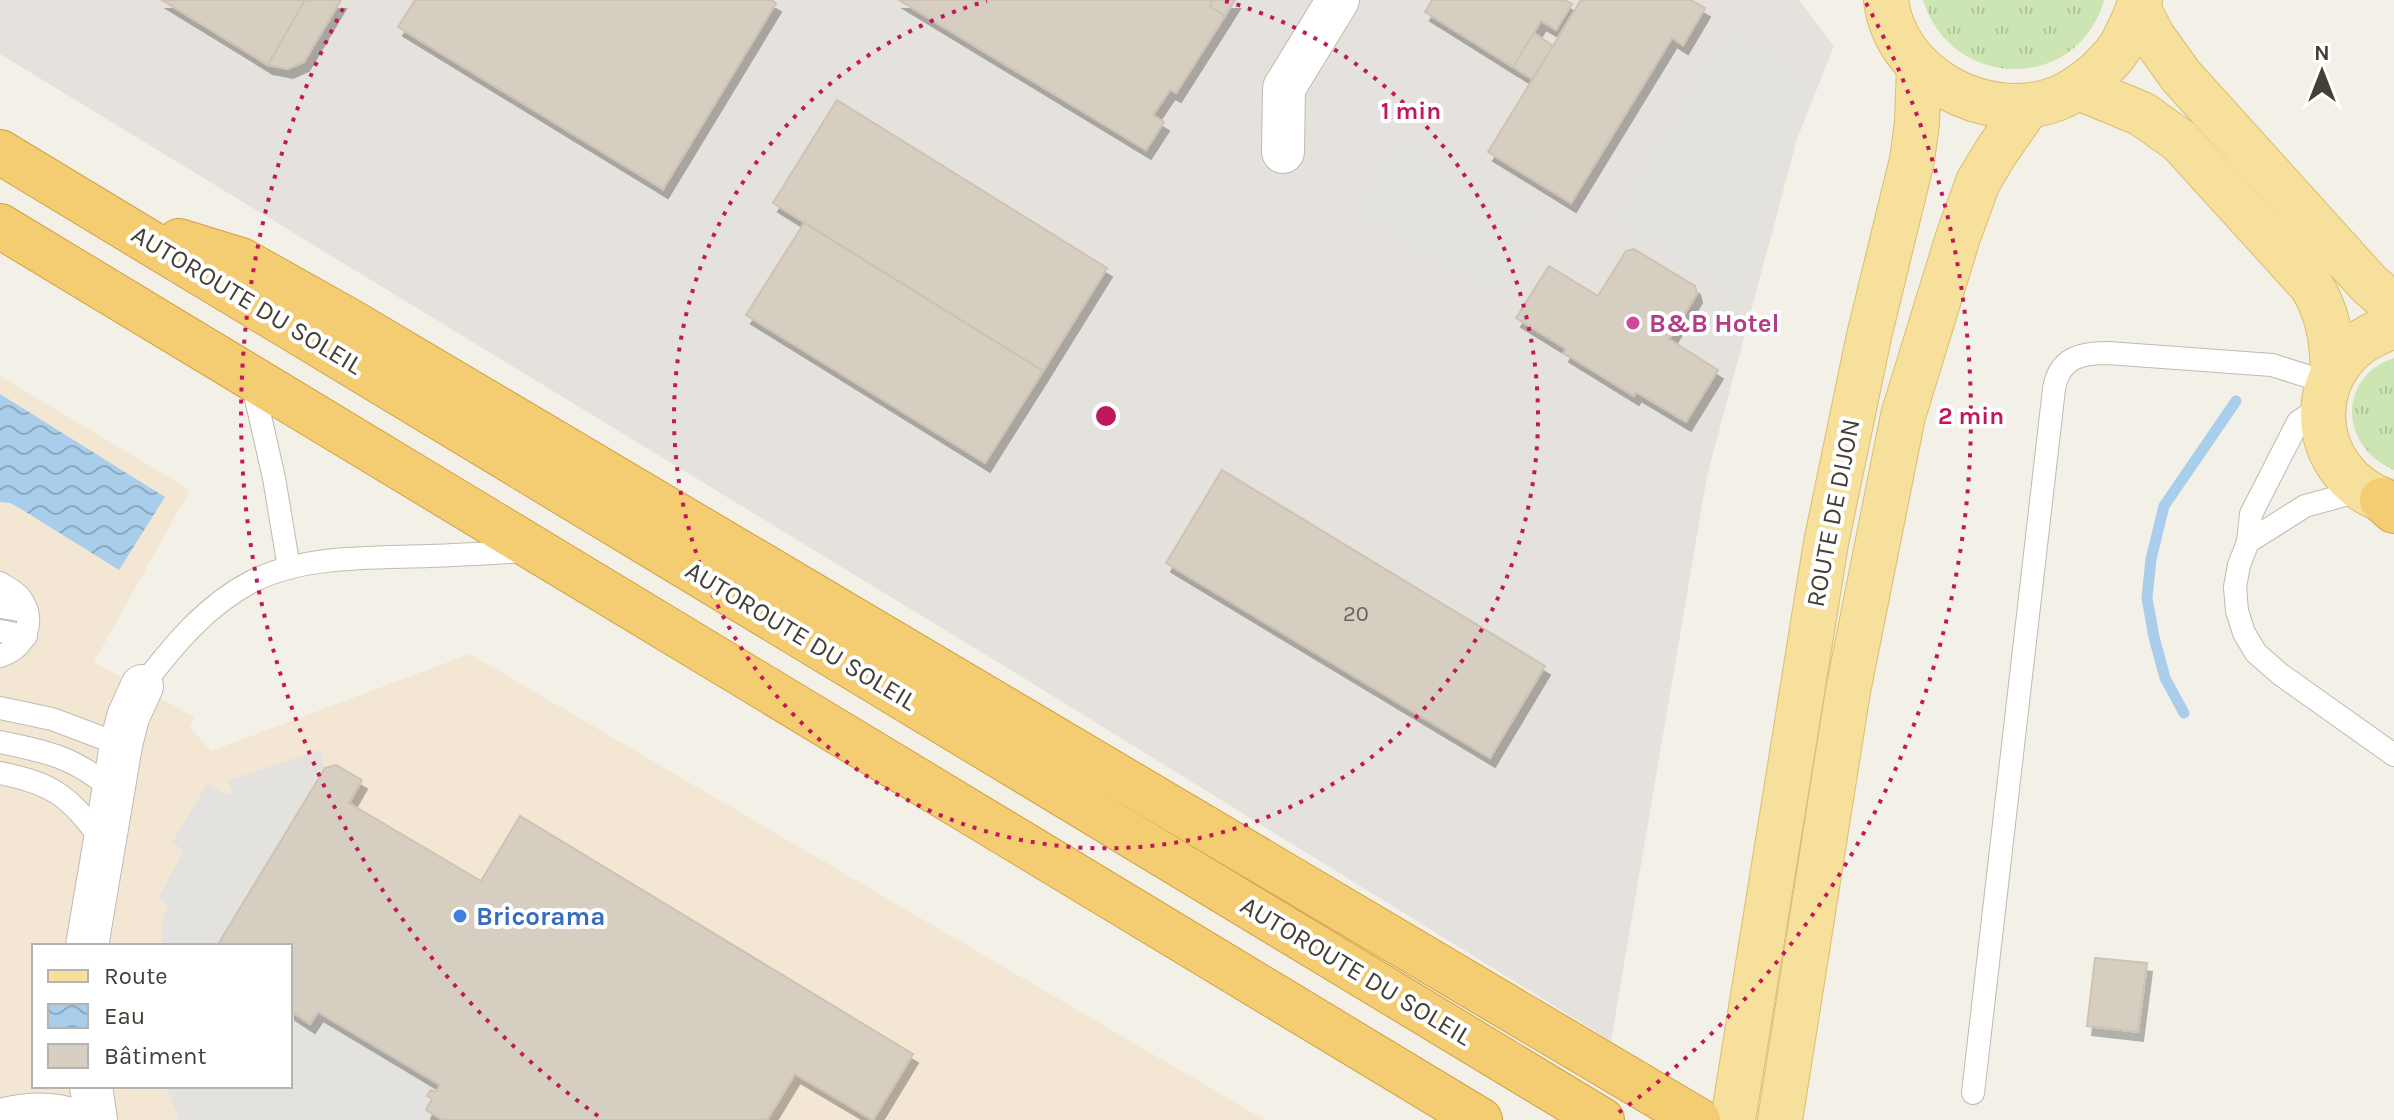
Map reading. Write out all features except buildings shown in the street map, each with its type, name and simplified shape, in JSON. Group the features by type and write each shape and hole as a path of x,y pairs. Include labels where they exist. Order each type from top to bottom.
{"highway":[{"name":"AUTOROUTE DU SOLEIL","path":"0,152 1602,1120"},
{"path":"118,222 241,260 348,320 1698,1120"},
{"path":"0,226 1480,1120"}],"main road":[{"path":"1886,0 1899,40 1919,66 1951,91 1989,104 2028,106 2055,100 2079,88 2117,55 2139,5"},
{"path":"2139,5 2153,37 2181,76 2369,284 2394,306"},
{"name":"ROUTE DE DIJON","path":"1735,1107 1826,543 1869,336 1912,160 1919,66"},
{"path":"2079,88 2142,114 2180,141 2311,285 2329,322 2325,437 2331,453 2350,480 2383,501"},
{"name":"ROUTE DE DIJON","path":"1781,1119 1848,691 1903,416 1944,279 1978,182 2028,106"},
{"path":"2328,387 2354,347 2372,335 2394,327"}],"street":[{"path":"1283,152 1284,88 1338,0"},
{"path":"87,944 121,745 128,717 142,686"},
{"path":"91,1088 96,1120"},
{"path":"22,1106 73,1120"}],"lane":[{"path":"1973,1093 2054,389 2062,367 2073,357 2108,353 2272,365 2328,387 2298,422 2251,514 2248,542 2235,587 2237,611 2244,633 2256,653 2280,674 2394,755"},
{"path":"251,377 274,478 289,568"},
{"path":"2248,542 2305,506 2383,501"},
{"path":"142,686 177,641 212,609 253,581 289,568 380,558 540,550"},
{"path":"0,583 20,596 27,611 26,636 15,651 0,656"},
{"path":"0,607 27,611"},
{"path":"0,631 26,636"},
{"path":"0,708 52,719 121,745"},
{"path":"0,742 73,761 112,789"},
{"path":"0,773 32,779 64,795 103,842"}],"shaded area":[{"path":"0,0 1799,0 1834,46 1797,139 1707,476 1611,1041 1014,672 0,54"},
{"path":"1723,23 1819,76 1794,139 1746,310 1605,223"},
{"path":"1397,132 1542,215 1493,300 1348,217"},
{"path":"0,376 190,490 94,662 194,717 190,727 211,751 470,654 1265,1120 0,1120"},
{"path":"320,750 325,768 218,944 162,944 161,923 168,905 158,899 184,850 172,843 207,784 228,795 233,793 228,780"},
{"path":"292,1012 310,1023 318,1012 440,1085 436,1092 431,1090 428,1096 432,1099 426,1109 443,1120 179,1120 167,1088 292,1088"}],"green space":[{"path":"1923,0 2104,0 2090,30 2069,52 2043,65 2014,69 1986,65 1959,51 1938,30"},
{"path":"2394,358 2394,470 2376,460 2363,446 2355,430 2352,413 2354,396 2362,380 2375,367"}],"water":[{"path":"0,394 165,497 119,570 21,509 0,502"}],"waterway":[{"path":"2184,713 2165,678 2154,637 2147,598 2151,559 2164,506 2236,401"}],"place":[{"name":"B&B Hotel","path":"1633,323"},
{"name":"Bricorama","path":"460,916"}]}
